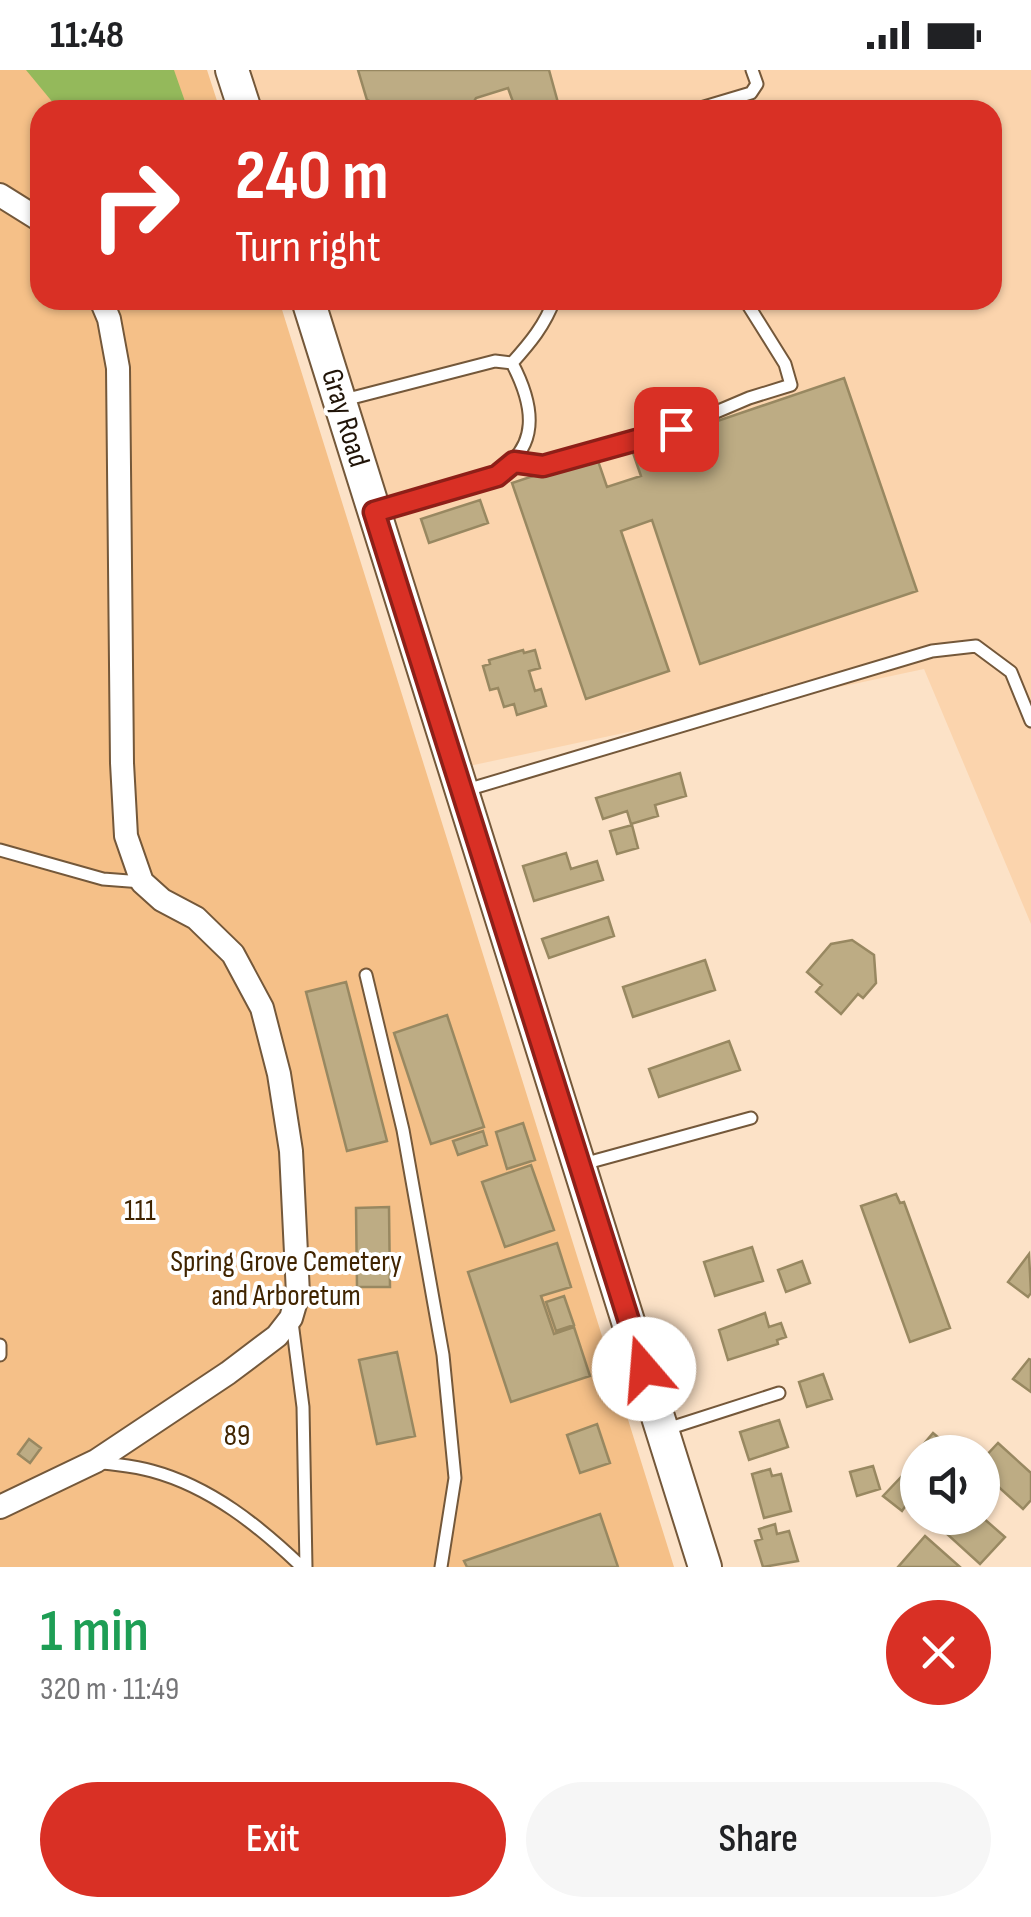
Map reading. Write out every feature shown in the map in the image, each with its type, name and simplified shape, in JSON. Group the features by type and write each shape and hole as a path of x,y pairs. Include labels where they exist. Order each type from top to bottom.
{"street":[{"path":"232,70 242,100"},
{"path":"0,195 30,214"},
{"path":"0,1506 96,1461 228,1373 277,1336 291,1318 298,1294 291,1152 279,1074 262,1008 234,954 196,918 162,900 142,882 126,836 118,368 105,310"},
{"name":"Gray Road","path":"311,310 705,1567"}],"lane":[{"path":"728,100 751,93 757,84 752,70"},
{"path":"512,363 532,341 551,310"},
{"path":"514,462 543,466 581,456 676,429 791,385 785,364 751,310"},
{"path":"340,401 495,361 512,363"},
{"path":"374,512 497,476 514,462 528,439 532,411 512,363"},
{"path":"462,792 932,652 976,646 1011,672 1031,721"},
{"path":"0,850 103,879 142,882"},
{"path":"366,975 403,1130 443,1355 456,1478 441,1567"},
{"path":"580,1165 751,1118"},
{"path":"291,1318 303,1407 304,1567"},
{"path":"0,1345 0,1356"},
{"path":"663,1431 779,1393"},
{"path":"96,1461 152,1470 207,1492 271,1537 304,1567"}],"shaded area":[{"path":"26,70 174,70 184,100 51,100"},
{"path":"232,70 1031,70 1031,924 924,669 455,769 311,310 1002,310 1002,100 242,100"}],"green space":[{"name":"Spring Grove Cemetery and Arboretum","path":"0,70 207,70 217,100 30,100 30,310 282,310 674,1567 0,1567"}],"building":[{"path":"358,70 549,70 557,100 512,100 508,88 475,100 367,100"},
{"path":"844,378 917,591 700,664 652,520 621,531 669,671 586,699 512,483 596,455 607,487 641,476 632,450"},
{"path":"480,500 488,523 429,543 421,519"},
{"path":"535,650 540,668 529,671 535,691 541,689 546,706 517,715 514,704 504,707 498,688 490,690 483,666 490,664 489,660"},
{"path":"680,773 686,796 655,805 658,816 631,824 627,811 603,819 596,798"},
{"path":"632,825 638,848 617,854 610,831"},
{"path":"566,853 571,869 597,861 603,880 534,901 523,866"},
{"path":"608,917 614,936 549,958 542,939"},
{"path":"852,940 874,955 876,983 863,998 858,994 841,1014 816,992 822,985 807,972 831,944"},
{"path":"705,960 715,990 633,1017 623,987"},
{"path":"346,982 387,1141 347,1151 306,992"},
{"path":"447,1015 484,1127 431,1144 394,1033"},
{"path":"729,1041 740,1070 659,1097 649,1069"},
{"path":"523,1123 535,1160 507,1169 496,1132"},
{"path":"483,1131 487,1145 458,1155 453,1141"},
{"path":"531,1165 554,1230 505,1247 482,1182"},
{"path":"896,1194 900,1203 904,1202 950,1328 910,1342 861,1206"},
{"path":"389,1207 390,1287 357,1287 356,1208"},
{"path":"557,1243 571,1287 541,1296 554,1334 574,1327 590,1376 511,1402 468,1272"},
{"path":"752,1247 763,1281 715,1296 704,1262"},
{"path":"1029,1254 1031,1293 1028,1297 1008,1282"},
{"path":"802,1261 810,1283 786,1292 778,1270"},
{"path":"564,1296 574,1325 556,1331 546,1302"},
{"path":"765,1313 769,1327 781,1323 786,1337 777,1340 778,1344 728,1360 719,1330"},
{"path":"397,1352 415,1436 377,1444 359,1360"},
{"path":"1031,1360 1031,1392 1013,1379"},
{"path":"823,1374 832,1399 807,1407 799,1382"},
{"path":"779,1420 788,1447 749,1460 740,1432"},
{"path":"597,1424 610,1463 580,1473 567,1435"},
{"path":"29,1439 41,1448 30,1463 18,1454"},
{"path":"1000,1445 1031,1473 1031,1500 1023,1509 1000,1488"},
{"path":"873,1466 880,1489 857,1496 850,1472"},
{"path":"770,1469 772,1476 781,1474 791,1511 764,1518 752,1474"},
{"path":"900,1478 900,1509 883,1496"},
{"path":"600,1514 618,1567 467,1567 464,1561"},
{"path":"775,1524 777,1534 789,1531 798,1561 763,1567 755,1541 762,1539 759,1529"},
{"path":"1000,1533 1005,1537 980,1564 948,1535"},
{"path":"925,1536 960,1567 898,1567"}],"route":[{"path":"644,1369 374,512 497,476 514,462 543,466 676,429"}],"park label":[{"name":"111","path":"140,1211"},
{"name":"89","path":"237,1436"}]}
